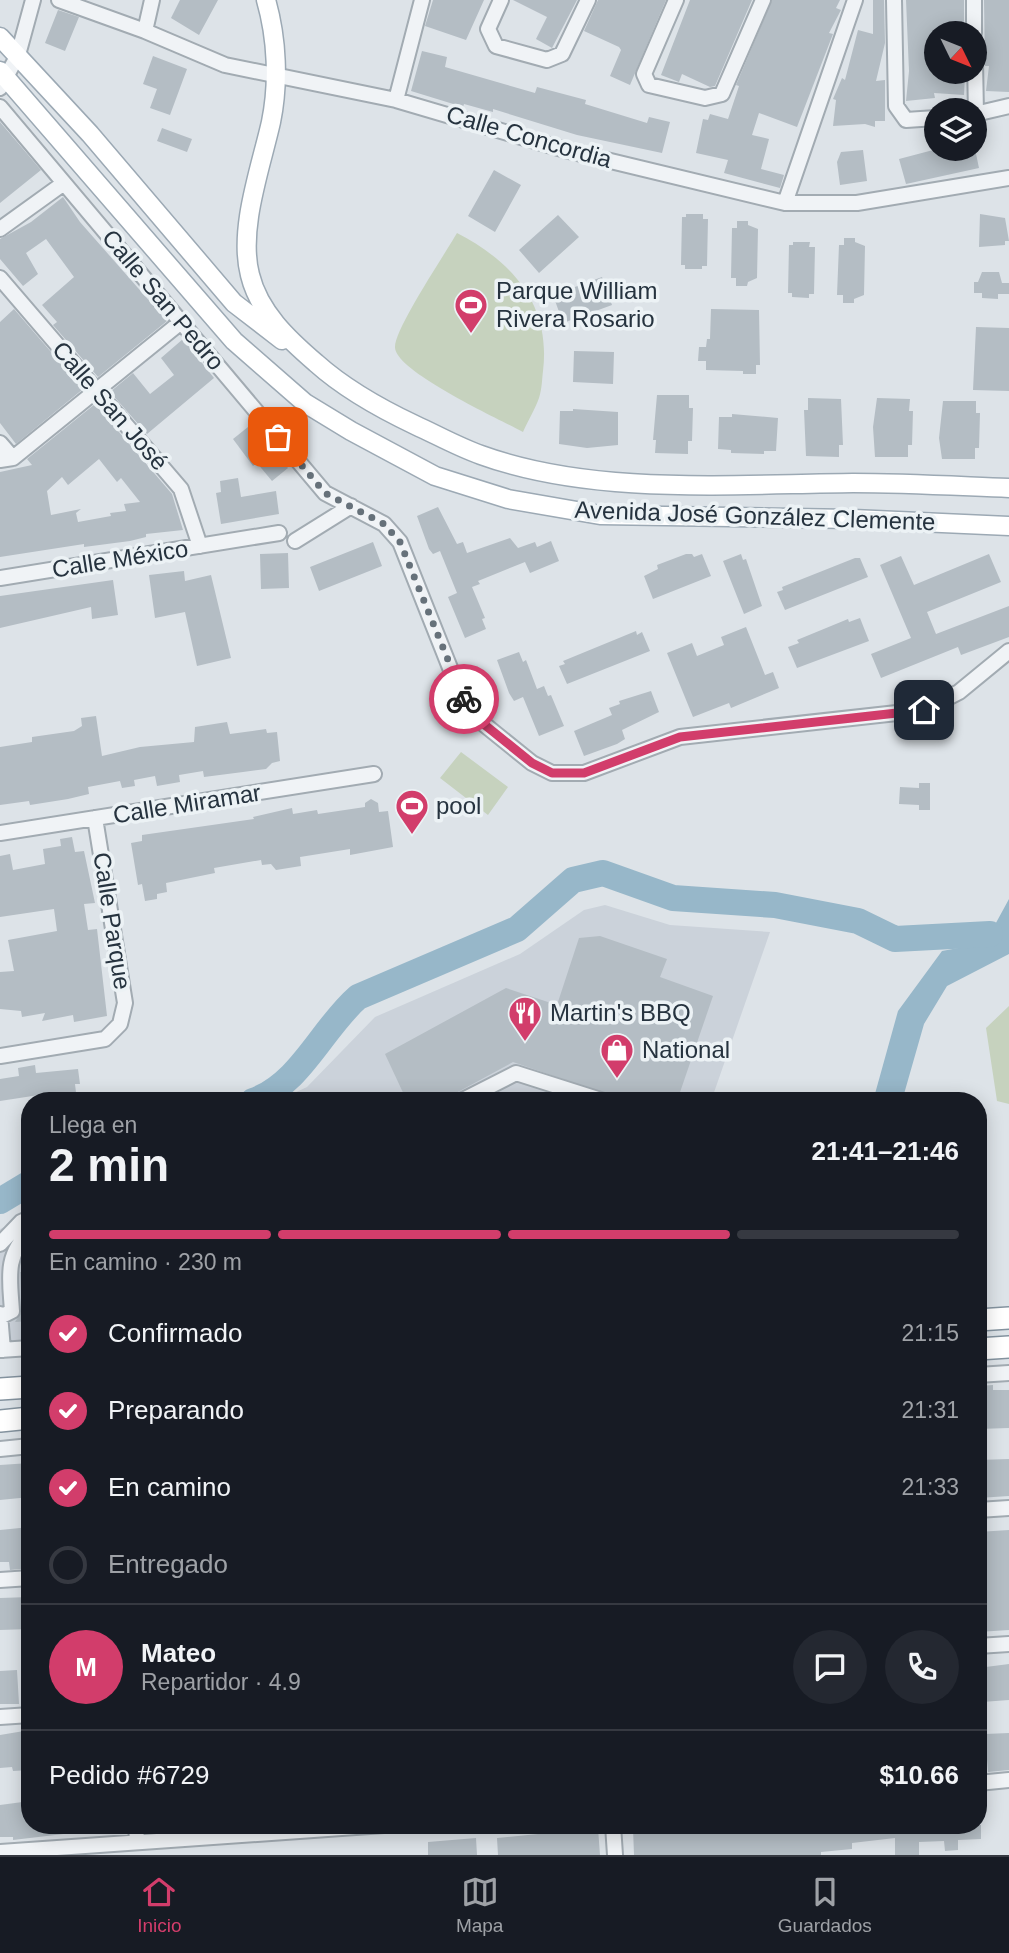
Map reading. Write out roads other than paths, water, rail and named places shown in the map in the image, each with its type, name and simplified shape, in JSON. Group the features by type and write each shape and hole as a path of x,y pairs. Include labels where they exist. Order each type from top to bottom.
{"highway":[{"path":"987,1319 1009,1318"},
{"path":"987,1348 1009,1347"},
{"path":"0,1389 21,1388"},
{"path":"0,1421 21,1419"}],"main road":[{"name":"Avenida José González Clemente","path":"266,0 275,50 275,75 271,118 254,189 246,253 250,276 260,303 298,348 336,382 396,416 481,455 535,470 619,481 867,483 1009,488"},
{"name":"Avenida José González Clemente","path":"0,37 90,134 234,303 265,329 298,348"},
{"name":"Avenida José González Clemente","path":"3,79 234,341 259,365 305,403 435,476 508,499 600,515 853,519 1009,526"}],"street":[{"path":"3,79 18,55 33,0"},
{"name":"Calle Concordia","path":"59,0 145,31 225,65 396,100 569,150 785,203 857,203 1009,178"},
{"path":"145,31 152,0"},
{"path":"396,100 422,0"},
{"path":"501,0 488,29 496,46 547,60 562,54 588,0"},
{"path":"676,0 644,74 649,85 705,98 722,94 763,0"},
{"path":"785,203 855,0"},
{"path":"894,0 896,106 906,120 924,119"},
{"path":"974,0 974,21"},
{"path":"987,111 1009,106"},
{"name":"Calle San Pedro","path":"0,107 325,493 351,506"},
{"path":"0,229 64,183"},
{"name":"Calle San José","path":"0,278 181,489 200,546"},
{"path":"0,443 7,459 98,392 181,322"},
{"path":"295,541 351,506 384,524 400,542 460,692 475,717 532,763 552,773 584,773 680,737 924,710 959,692 1009,651"},
{"name":"Calle México","path":"0,578 279,533"},
{"name":"Calle Miramar","path":"0,833 374,775"},
{"name":"Calle Parque","path":"0,1056 105,1039 120,1024 125,1003 96,818"},
{"path":"479,1092 516,1073 576,1092"},
{"path":"0,1244 21,1222"},
{"path":"21,1241 15,1247 9,1264 12,1311 0,1315 2,1350 21,1349"},
{"path":"987,1374 1009,1373"},
{"path":"0,1449 21,1447"},
{"path":"987,1509 1009,1508"},
{"path":"0,1580 21,1579"},
{"path":"987,1645 1009,1644"},
{"path":"0,1717 21,1716"},
{"path":"987,1782 1009,1780"},
{"path":"0,1852 132,1846 276,1834"},
{"path":"614,1834 615,1855"}],"water":[{"path":"1009,899 1009,954 947,986 924,1024 905,1092 876,1092 898,1011 942,951 985,943"}],"waterway":[{"path":"271,1092 298,1069 358,997 517,929 573,880 603,873 673,898 775,905 858,921 895,939 990,934"},
{"path":"0,1201 21,1188"}],"place":[{"name":"Parque William Rivera Rosario","path":"471,335"},
{"name":"pool","path":"412,836"},
{"name":"Martin's BBQ","path":"525,1043"},
{"name":"National","path":"617,1080"}]}
